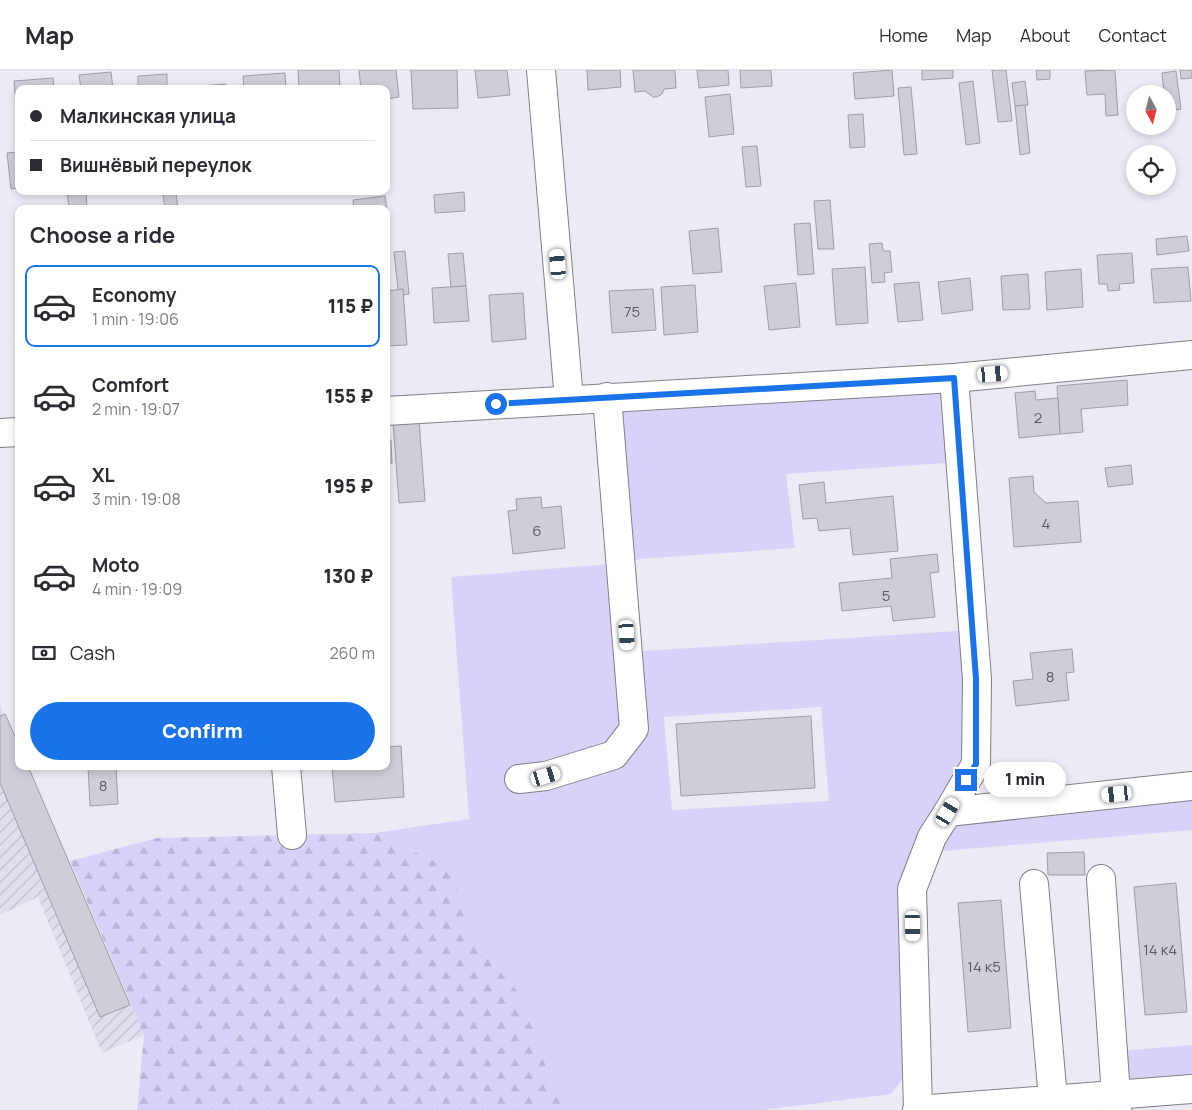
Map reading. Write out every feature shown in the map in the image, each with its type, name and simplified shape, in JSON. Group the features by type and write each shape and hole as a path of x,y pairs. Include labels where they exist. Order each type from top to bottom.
{"street":[{"path":"541,70 569,400"},
{"path":"390,411 954,378 1192,355"},
{"path":"954,378 976,679 976,764 932,837 912,889 918,1110 1116,1103 1192,1089"},
{"path":"519,779 546,776 614,755 634,729 607,397"},
{"path":"0,433 15,432"},
{"path":"286,770 292,835"},
{"path":"948,812 1192,786"},
{"path":"1101,879 1116,1103"},
{"path":"1034,884 1054,1105"}],"shaded area":[{"path":"0,706 15,739 15,770 29,770 144,1035 102,1053 38,897 0,915"}],"green space":[{"path":"954,378 960,462 786,474 795,548 640,559 621,563 607,397"},
{"path":"621,563 628,652 973,630 976,764 948,812 1192,786 1192,830 942,851 933,838 912,889 901,1043 904,1077 891,1094 764,1110 565,1110 555,1094 523,997 469,938 452,869 375,833 469,819 451,577","holes":["821,707 829,801 672,810 664,717"]},
{"path":"375,833 452,869 469,938 523,997 555,1094 565,1110 137,1110 144,1035 70,861 157,838"},
{"path":"1192,1045 1192,1076 1121,1082 1119,1051"}],"building":[{"path":"298,70 339,70 340,85 299,85"},
{"path":"359,70 396,70 399,97 390,98 390,85 361,85"},
{"path":"411,70 457,70 458,108 413,109"},
{"path":"475,70 507,70 510,95 478,98"},
{"path":"587,70 620,70 621,87 588,90"},
{"path":"633,70 675,70 676,88 664,89 662,94 657,97 653,97 645,91 635,92"},
{"path":"697,70 728,70 729,85 699,88"},
{"path":"740,70 771,70 772,86 741,88"},
{"path":"892,70 894,96 855,99 853,73"},
{"path":"922,70 953,70 953,78 922,80"},
{"path":"992,70 1006,70 1012,121 998,122"},
{"path":"1036,70 1050,70 1050,79 1037,80"},
{"path":"1115,70 1118,115 1106,116 1105,94 1087,95 1085,71"},
{"path":"1180,70 1192,70 1192,78 1181,79"},
{"path":"1176,71 1181,109 1176,110 1176,85 1163,85 1162,73"},
{"path":"111,72 113,85 80,85 79,75"},
{"path":"285,73 286,85 244,85 243,76"},
{"path":"167,74 167,85 138,85 138,76"},
{"path":"53,78 54,85 15,85 15,93 14,81"},
{"path":"973,81 980,143 966,145 959,83"},
{"path":"1025,81 1028,105 1015,106 1012,83"},
{"path":"911,87 917,154 904,155 898,88"},
{"path":"730,94 734,134 709,137 705,97"},
{"path":"1025,105 1030,153 1020,155 1015,106"},
{"path":"863,114 865,147 850,148 848,115"},
{"path":"757,146 761,186 746,187 742,147"},
{"path":"15,152 15,188 11,189 7,153"},
{"path":"464,192 465,211 435,213 434,195"},
{"path":"67,195 86,195 87,205 69,205"},
{"path":"163,195 176,195 178,205 164,205"},
{"path":"385,196 386,205 354,205 353,200"},
{"path":"830,200 834,249 818,249 814,201"},
{"path":"810,223 814,274 798,275 794,224"},
{"path":"718,228 722,272 693,274 689,231"},
{"path":"1187,236 1189,251 1157,255 1156,239"},
{"path":"882,243 883,251 890,251 892,272 884,273 885,282 872,283 869,244"},
{"path":"405,251 409,294 403,295 403,289 398,290 394,252"},
{"path":"463,253 466,286 451,287 448,254"},
{"path":"1132,253 1134,283 1119,284 1120,290 1108,291 1107,284 1099,284 1097,255"},
{"path":"865,267 868,323 836,325 832,269"},
{"path":"1188,267 1191,301 1154,303 1151,269"},
{"path":"1081,269 1083,307 1047,310 1045,272"},
{"path":"1028,274 1030,309 1003,310 1001,276"},
{"path":"970,278 973,310 942,314 938,282"},
{"path":"919,282 923,320 898,322 894,284"},
{"path":"796,283 800,327 769,330 764,286"},
{"path":"695,285 698,332 664,335 661,287"},
{"path":"466,286 469,321 434,323 432,288"},
{"path":"403,289 407,345 390,346 390,291"},
{"path":"653,289 656,330 612,333 609,291"},
{"path":"523,293 526,339 492,342 489,295"},
{"path":"1127,380 1128,405 1081,409 1083,432 1060,434 1057,386"},
{"path":"1035,391 1036,400 1058,398 1060,434 1019,438 1015,393"},
{"path":"419,420 425,501 399,503 393,422"},
{"path":"390,440 391,440 392,463 390,463"},
{"path":"1131,465 1133,484 1108,487 1105,468"},
{"path":"1033,476 1034,492 1046,503 1078,501 1081,542 1014,547 1009,478"},
{"path":"824,482 826,503 893,496 898,551 853,555 850,528 819,531 817,518 803,519 799,485"},
{"path":"541,497 542,508 561,506 565,548 513,554 508,511 517,510 516,499"},
{"path":"937,554 939,572 930,573 935,617 893,621 891,606 842,611 839,583 892,578 890,559"},
{"path":"1072,649 1074,672 1066,673 1069,700 1016,706 1013,681 1033,679 1030,653"},
{"path":"5,714 15,736 15,770 30,770 130,1005 100,1017 0,783 0,716"},
{"path":"811,716 815,788 681,796 676,724"},
{"path":"401,746 404,797 335,802 332,770 390,770 390,747"},
{"path":"88,770 116,770 118,804 90,806"},
{"path":"1084,852 1085,875 1048,875 1047,853"},
{"path":"1176,883 1187,1012 1145,1015 1134,887"},
{"path":"1001,900 1011,1028 968,1032 958,903"}],"route":[{"path":"496,404 954,378 976,679 976,764 966,780"}]}
